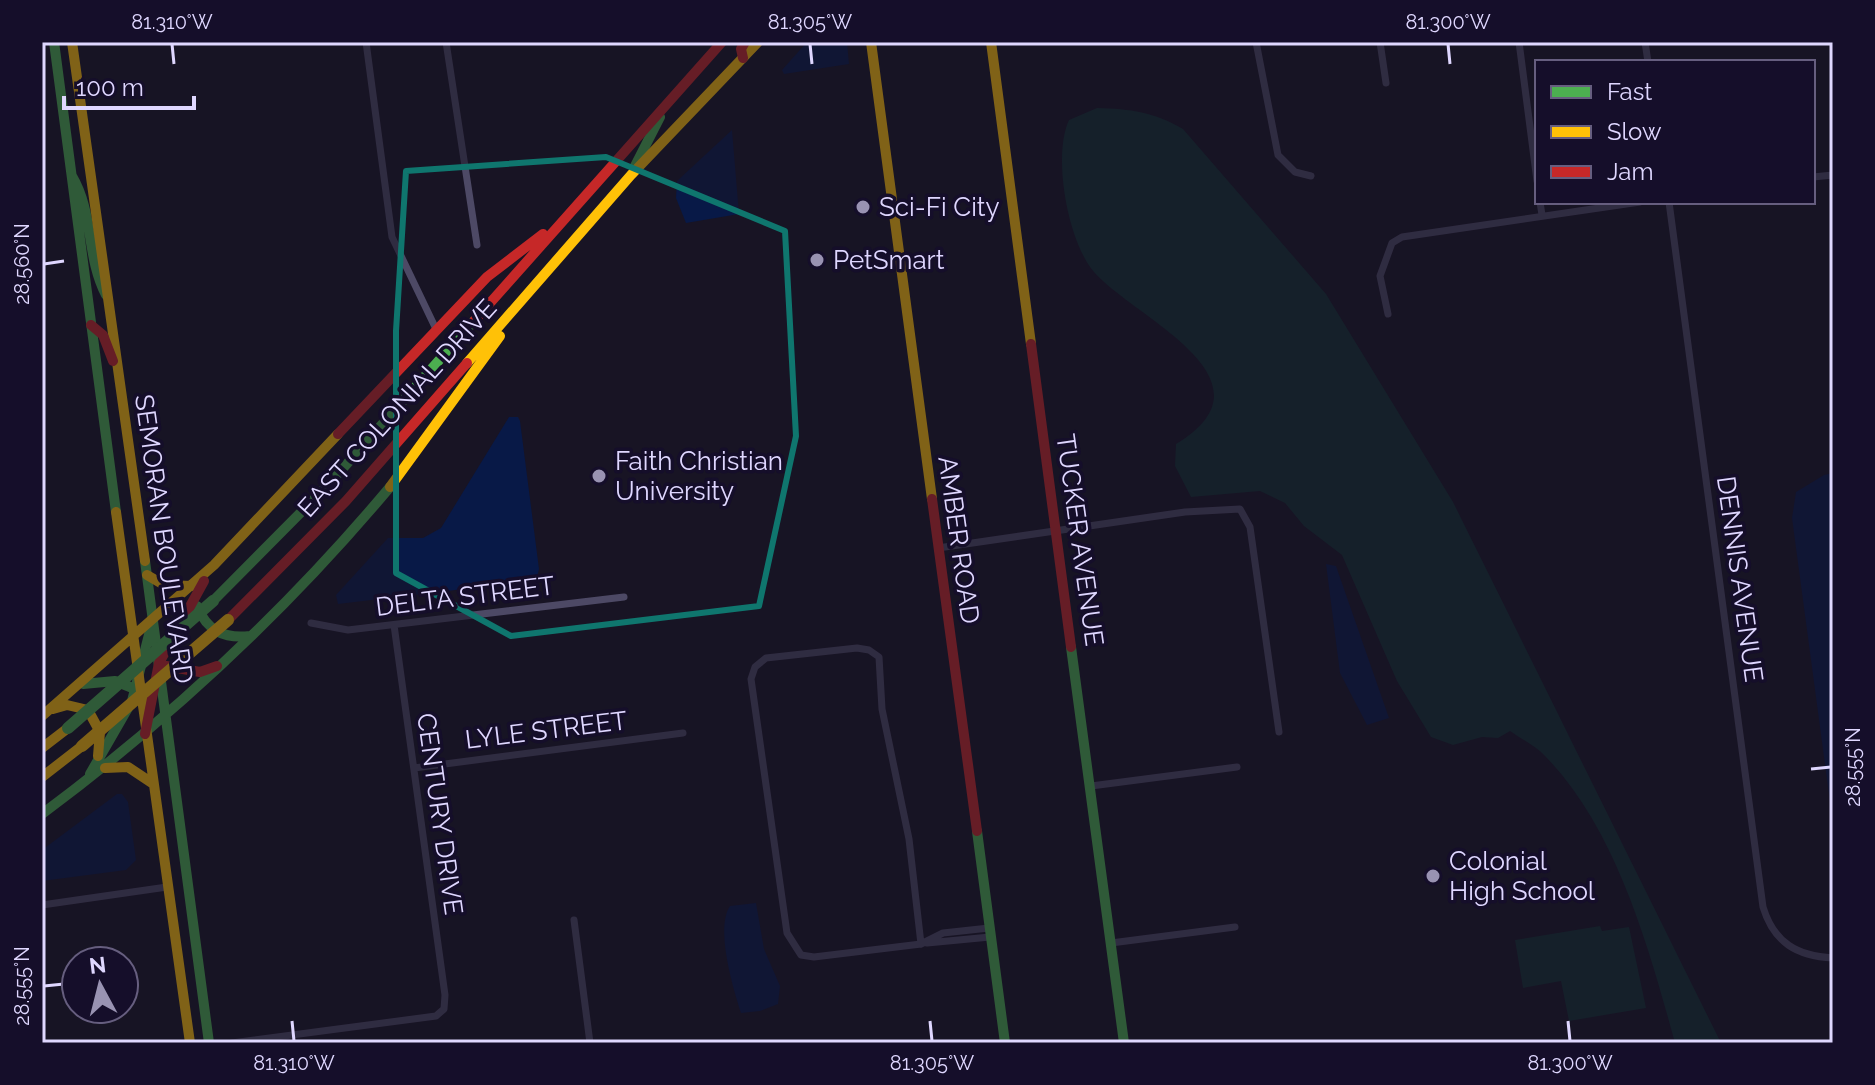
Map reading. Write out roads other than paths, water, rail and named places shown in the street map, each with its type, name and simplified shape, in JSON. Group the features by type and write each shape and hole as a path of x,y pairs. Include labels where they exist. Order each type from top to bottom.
{"main road":[{"name":"SEMORAN BOULEVARD","path":"54,42 145,734 190,1043"},
{"name":"SEMORAN BOULEVARD","path":"72,42 167,715 209,1043"},
{"name":"EAST COLONIAL DRIVE","path":"42,748 213,601 329,484 676,90 722,42"},
{"path":"743,58 741,49 745,42"},
{"name":"EAST COLONIAL DRIVE","path":"42,777 228,620 336,511 631,175 758,42"},
{"name":"AMBER ROAD","path":"871,42 1005,1043"},
{"name":"TUCKER AVENUE","path":"991,42 1124,1043"},
{"path":"631,175 643,146 676,90"},
{"path":"71,175 83,190 95,278 108,298"},
{"path":"145,734 159,663 194,590 214,565 487,277 565,217"},
{"path":"99,766 167,715 251,636 352,531 412,462 523,299"},
{"path":"91,325 103,335 105,347 117,368"},
{"path":"147,575 164,585 194,590"},
{"path":"194,590 201,617 217,634 230,639 251,636"},
{"path":"46,713 153,619 194,590"},
{"path":"42,814 81,786 99,766 123,724 139,689 153,619"},
{"path":"133,639 159,663 185,672 200,672 224,662"},
{"path":"80,685 108,679 139,689 167,715"},
{"path":"46,713 76,706 95,718 100,732 99,766"},
{"path":"99,766 128,767 152,783"}],"street":[{"path":"366,42 392,237 436,329"},
{"path":"446,42 477,245"},
{"path":"1256,42 1278,155 1295,172 1311,176"},
{"path":"1380,42 1386,83"},
{"path":"1519,42 1535,166"},
{"path":"1540,204 1542,215"},
{"path":"1388,314 1383,303 1380,276 1392,243 1431,230 1625,204"},
{"name":"DENNIS AVENUE","path":"1669,204 1763,907 1770,930 1793,950 1833,958"},
{"path":"938,548 1227,508 1240,509 1250,527 1279,732"},
{"name":"DELTA STREET","path":"311,623 334,630 624,597"},
{"name":"CENTURY DRIVE","path":"232,1043 436,1016 444,1009 445,995 394,625"},
{"path":"921,944 909,839 882,709 879,657 869,650 857,648 766,658 755,667 751,679 787,933 793,947 801,955 814,957 921,944 989,932"},
{"name":"LYLE STREET","path":"414,768 683,733"},
{"path":"1091,786 1237,767"},
{"path":"42,905 167,887"},
{"path":"574,920 590,1043"},
{"path":"1111,943 1235,927"}],"water":[{"path":"807,42 847,42 849,64 784,74 782,70"},
{"path":"732,130 739,214 686,223 676,198 677,181"},
{"path":"509,417 518,417 520,421 539,569 537,577 530,581 338,604 336,595 388,538 423,538 441,528"},
{"path":"1833,473 1833,824 1792,518 1796,492"},
{"path":"1326,564 1336,566 1389,718 1367,725 1340,673"},
{"path":"117,794 122,794 128,802 136,860 126,870 42,881 42,850"},
{"path":"756,903 764,949 780,986 778,1004 760,1011 741,1013 727,958 724,928 730,906"}],"place":[{"name":"Sci-Fi City","path":"863,207"},
{"name":"PetSmart","path":"817,260"},
{"name":"Faith Christian University","path":"599,476"},
{"name":"Colonial High School","path":"1433,876"}]}
